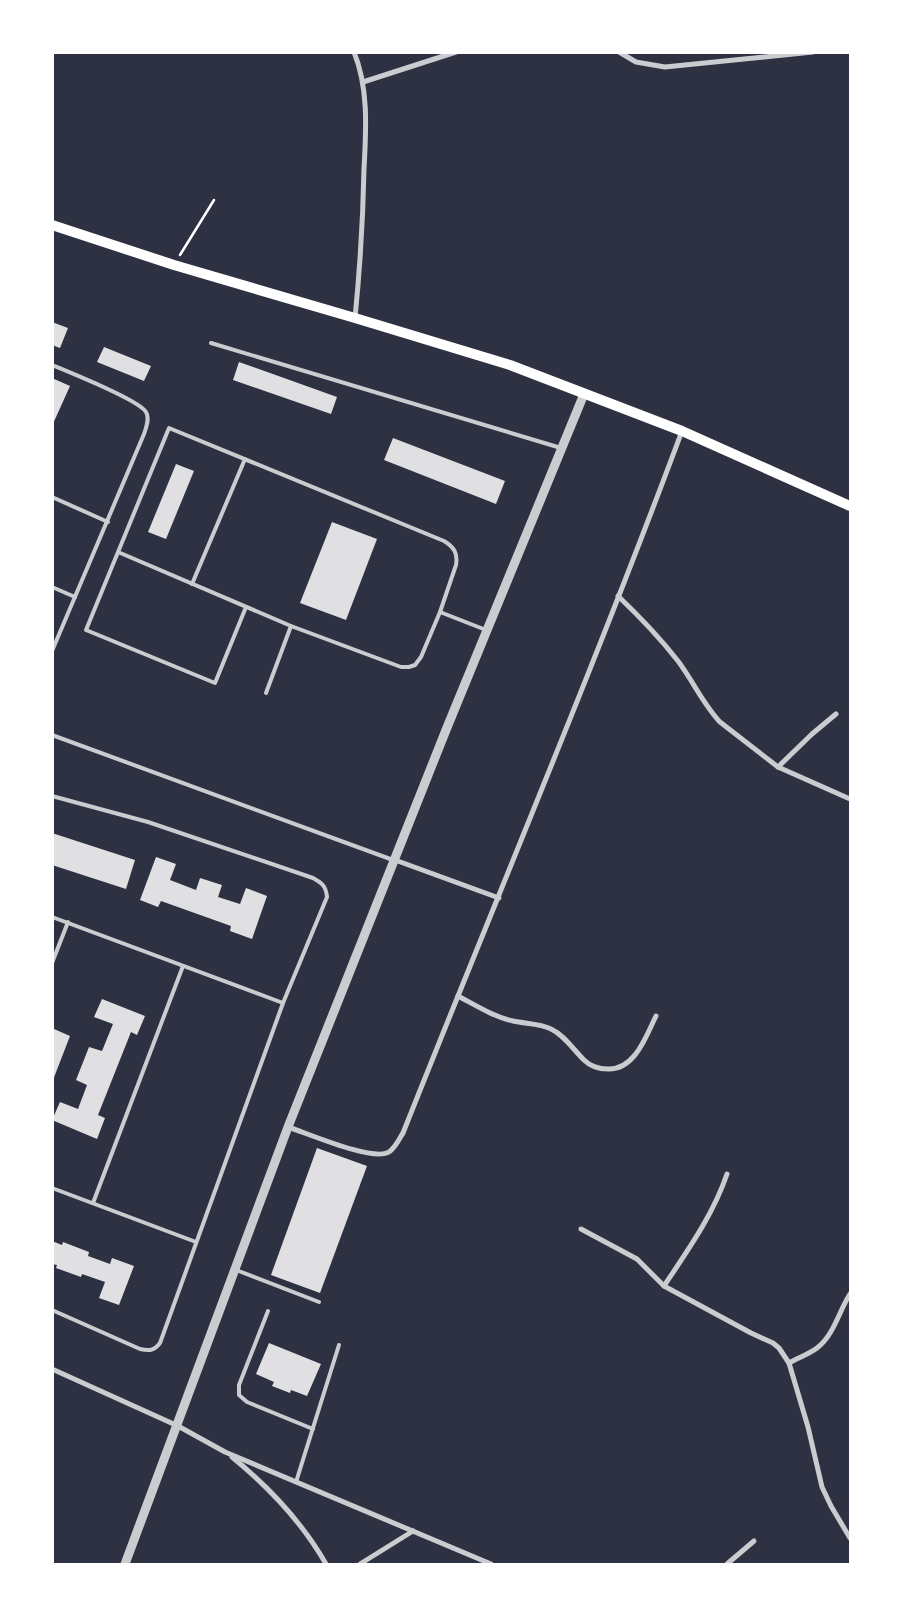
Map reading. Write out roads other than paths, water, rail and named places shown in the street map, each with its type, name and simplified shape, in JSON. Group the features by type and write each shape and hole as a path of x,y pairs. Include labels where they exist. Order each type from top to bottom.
{"main road":[{"path":"52,226 174,265 510,366 682,431 850,506"}],"street":[{"path":"354,52 363,82 365,148 362,234 355,318"},
{"path":"363,82 456,52"},
{"path":"619,52 636,62 665,67 814,52"},
{"path":"125,1564 178,1426 288,1126 584,394"},
{"path":"288,1126 350,1149 378,1154 388,1153 403,1133 499,898 682,431"},
{"path":"618,596 642,619 678,661 712,714 720,722 778,767 850,799"},
{"path":"778,767 836,714"},
{"path":"395,860 499,898"},
{"path":"458,996 512,1021 540,1025 552,1029 561,1035 586,1062 602,1069 621,1067 630,1061 639,1049 656,1016"},
{"path":"664,1286 702,1228 720,1194 727,1174"},
{"path":"581,1229 637,1259 664,1286 750,1333 773,1343 785,1355 808,1427 822,1487 830,1506 850,1538"},
{"path":"788,1363 812,1352 824,1342 850,1294"},
{"path":"52,1369 178,1426 226,1452 491,1564"},
{"path":"226,1452 259,1478 288,1509 314,1543 326,1564"},
{"path":"360,1564 413,1531"},
{"path":"726,1564 754,1541"}],"lane":[{"path":"211,343 561,448"},
{"path":"52,365 130,401 146,412 148,418 144,434 108,522 52,651"},
{"path":"118,552 246,608 401,667 416,665 421,657 440,612 457,558 452,546 354,503 169,428 118,552 86,630 215,682 246,608"},
{"path":"192,584 245,459"},
{"path":"52,497 108,522"},
{"path":"52,587 76,597"},
{"path":"440,612 487,630"},
{"path":"266,693 291,626"},
{"path":"52,735 395,860"},
{"path":"52,796 148,822 269,862 321,882 326,890 327,897 283,1003 160,1343 156,1348 140,1349 52,1310"},
{"path":"52,917 283,1003"},
{"path":"52,963 68,922"},
{"path":"93,1203 183,966"},
{"path":"52,1188 196,1242"},
{"path":"234,1269 319,1302"},
{"path":"268,1311 239,1385 238,1395 247,1402 313,1429"},
{"path":"296,1482 339,1345"}]}
